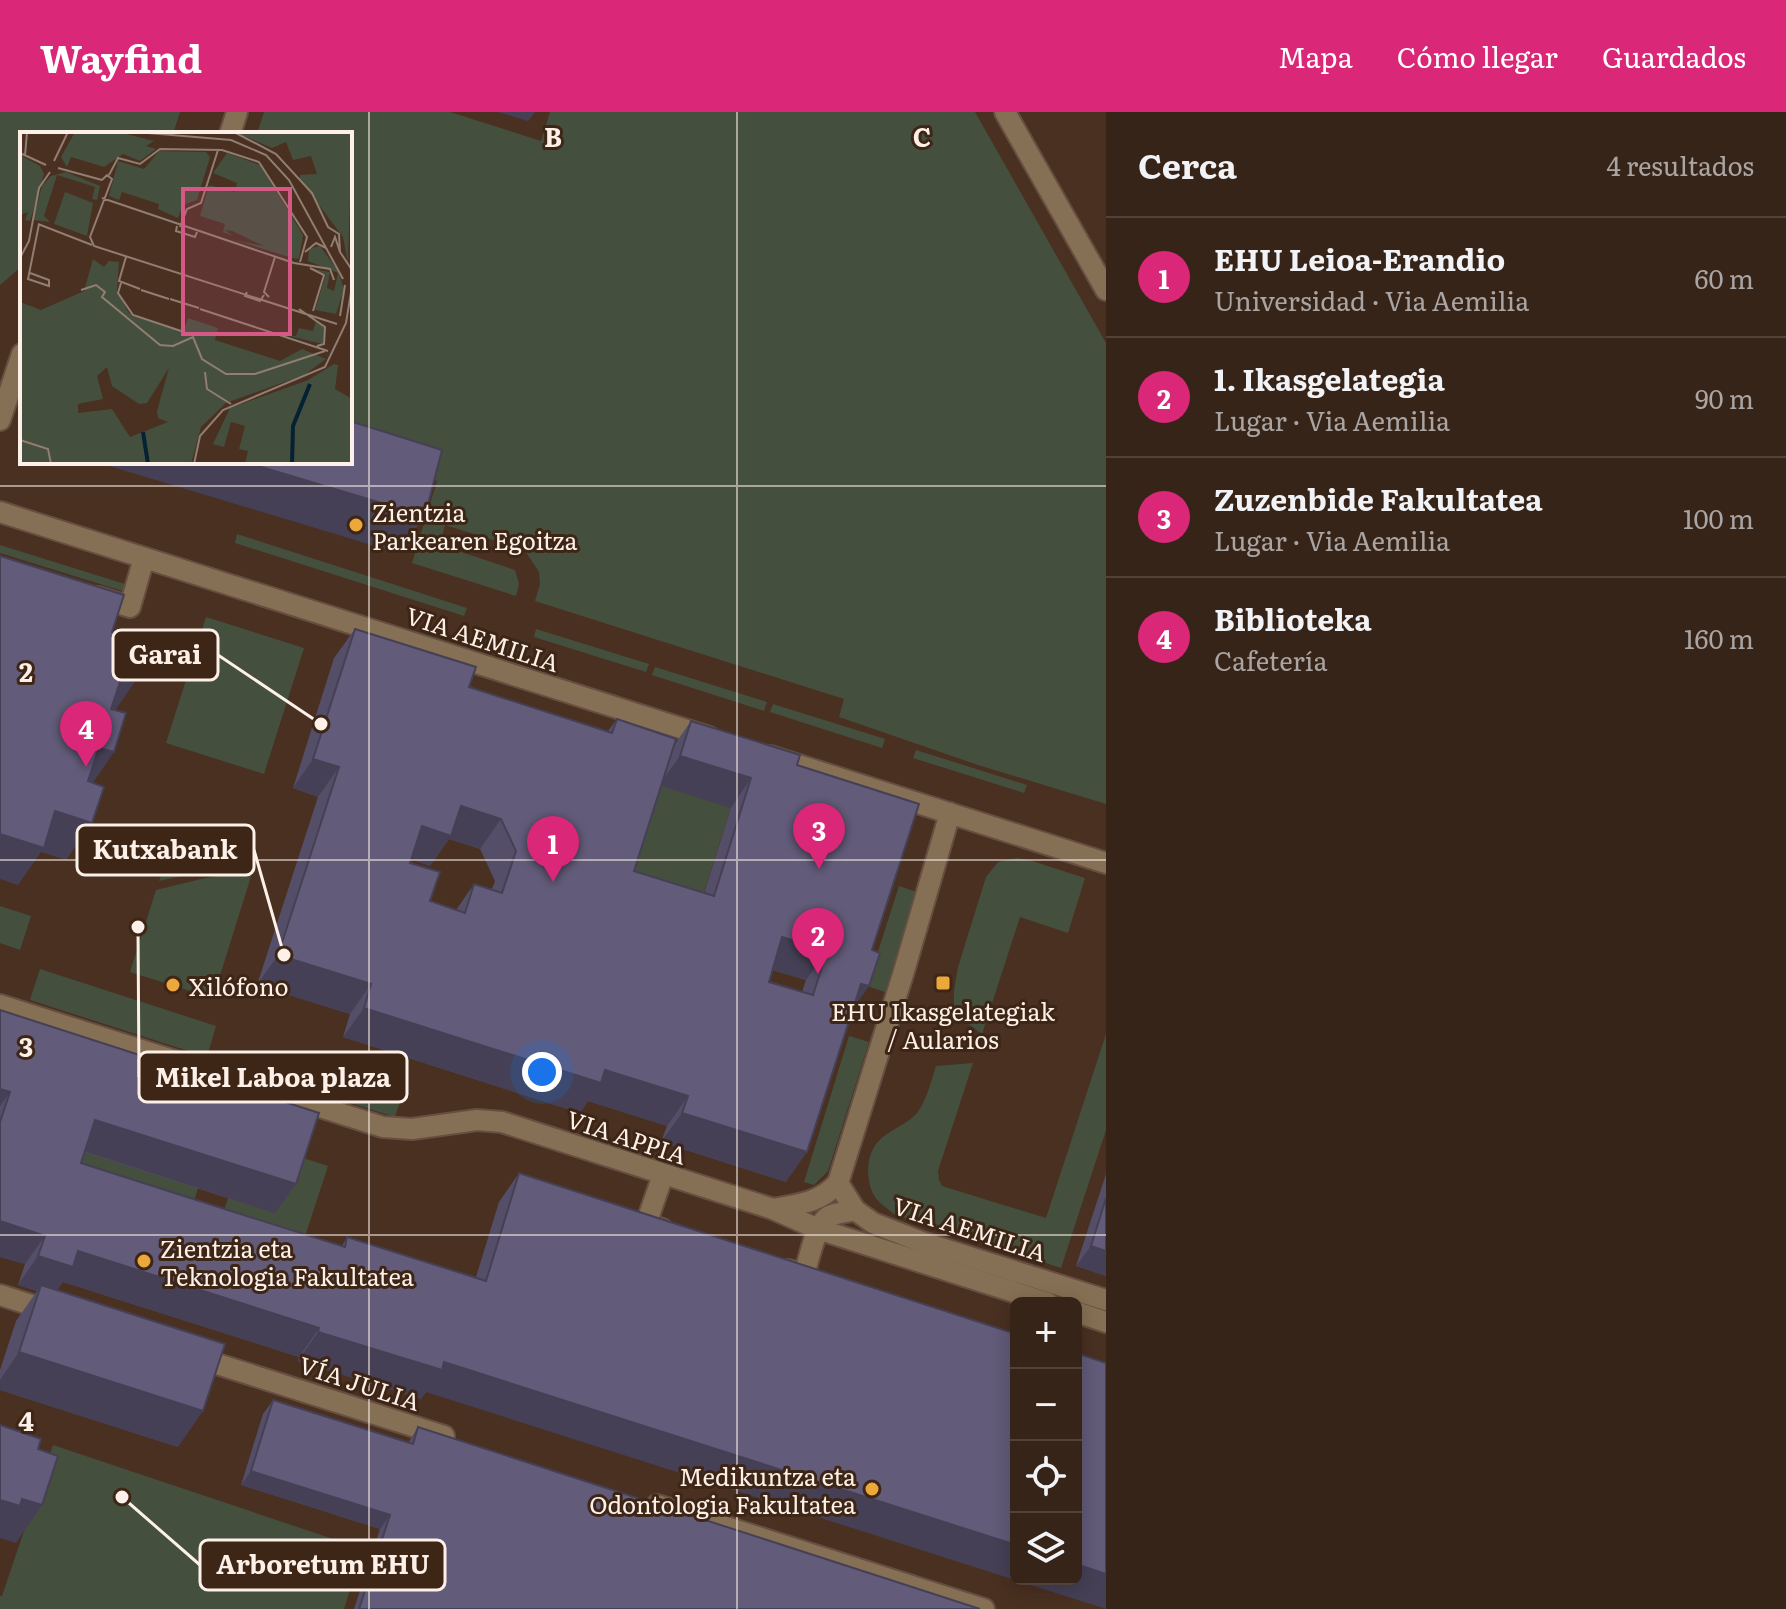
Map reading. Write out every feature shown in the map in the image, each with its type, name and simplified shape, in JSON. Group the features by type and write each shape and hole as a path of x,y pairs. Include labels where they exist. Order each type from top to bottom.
{"street":[{"path":"231,132 237,112"},
{"path":"1005,112 1106,290"},
{"path":"0,420 20,360"},
{"name":"VIA AEMILIA","path":"0,512 723,742"},
{"path":"86,594 130,607 144,558"},
{"path":"753,751 1106,863"},
{"path":"773,1209 826,1195 838,1183 950,813"},
{"name":"VIA APPIA","path":"0,1005 383,1127 412,1129 477,1120 502,1122 773,1209 818,1229 1029,1297"},
{"path":"663,1175 646,1224 674,1233"},
{"name":"VIA AEMILIA","path":"838,1183 855,1210 873,1223 922,1242 1106,1300"},
{"path":"775,1266 804,1275 823,1221 831,1215 855,1210"},
{"path":"0,1295 75,1319"},
{"path":"1082,1314 1106,1322"},
{"name":"VÍA JULIA","path":"177,1351 466,1444"},
{"path":"634,1497 984,1609"}],"green space":[{"path":"0,112 180,112 174,132 20,132 20,268 0,285"},
{"path":"264,112 450,112 541,141 550,112 975,112 1106,343 1106,804 978,765 839,717 844,699 535,601 540,584 539,572 526,552 512,546 445,525 440,545 515,570 519,584 516,596 412,563 437,481 352,454 352,132 258,132"},
{"path":"237,534 467,608 464,616 235,543"},
{"path":"0,545 128,585 126,592 0,553"},
{"path":"206,617 304,648 264,774 166,743"},
{"path":"536,629 649,664 646,672 534,637"},
{"path":"655,667 767,702 764,711 652,675"},
{"path":"773,704 885,739 882,748 770,712"},
{"path":"916,750 1027,785 1024,793 913,758"},
{"path":"651,783 731,808 693,926 613,901"},
{"path":"176,831 258,857 256,864 159,881"},
{"path":"1017,858 1085,878 1068,933 1020,917 982,1034 954,1013 958,967 986,877 998,862"},
{"path":"253,870 213,998 130,972 156,890"},
{"path":"899,886 917,892 885,992 867,986"},
{"path":"0,906 31,916 20,950 0,943"},
{"path":"40,969 216,1026 207,1057 30,1000"},
{"path":"1106,1034 1106,1130 1061,1268 894,1214 875,1197 868,1170 870,1155 877,1143 917,1113 936,1066 973,1063 938,1171 939,1180 942,1186 1046,1218"},
{"path":"849,1036 869,1042 828,1171 814,1185 804,1182"},
{"path":"297,1053 405,1086 395,1117 287,1083"},
{"path":"74,1148 198,1188 185,1231 60,1192"},
{"path":"294,1155 328,1166 295,1267 214,1241 228,1198 275,1213"},
{"path":"53,1445 363,1549 344,1609 0,1609 0,1596"}],"building":[{"path":"352,422 442,450 425,516 252,464 352,464"},
{"path":"0,556 124,595 112,632 147,643 136,680 122,676 111,709 126,713 114,752 99,748 88,781 104,787 92,823 55,811 44,848 0,834"},
{"path":"355,629 476,667 469,687 612,733 617,719 676,739 634,871 714,896 751,778 680,756 691,721 800,755 797,765 919,804 872,950 880,953 869,986 861,984 807,1152 682,1113 688,1096 605,1070 601,1083 364,1008 371,984 278,955 339,767 313,759","holes":["461,806 501,819 516,851 502,893 474,884 465,913 430,901 440,872 410,863 422,826 451,836","782,937 827,951 813,995 769,982"]},
{"path":"0,1010 319,1113 296,1184 95,1120 81,1163 234,1212 345,1247 347,1237 486,1281 519,1173 1010,1332 1010,1543 444,1362 442,1370 318,1332 319,1328 78,1251 73,1267 38,1256 45,1236 0,1221 0,1122 10,1092 0,1089"},
{"path":"1106,1198 1106,1251 1091,1246"},
{"path":"41,1285 225,1344 203,1411 19,1352"},
{"path":"1082,1355 1106,1363 1106,1574 1082,1566"},
{"path":"273,1400 413,1444 418,1427 980,1609 359,1609 390,1515 251,1471"},
{"path":"0,1425 41,1439 38,1449 58,1456 42,1505 22,1499 20,1506 0,1500"}],"place":[{"name":"Zientzia Parkearen Egoitza","path":"356,525"},
{"name":"Garai","path":"321,724"},
{"name":"Biblioteka","path":"86,767"},
{"name":"Zuzenbide Fakultatea","path":"819,869"},
{"name":"EHU Leioa-Erandio","path":"553,882"},
{"name":"Mikel Laboa plaza","path":"138,927"},
{"name":"Kutxabank","path":"284,955"},
{"name":"1. Ikasgelategia","path":"818,974"},
{"name":"EHU Ikasgelategiak / Aularios","path":"943,983"},
{"name":"Xilófono","path":"173,985"},
{"name":"Zientzia eta Teknologia Fakultatea","path":"144,1261"},
{"name":"Medikuntza eta Odontologia Fakultatea","path":"872,1489"},
{"name":"Arboretum EHU","path":"122,1497"}]}
